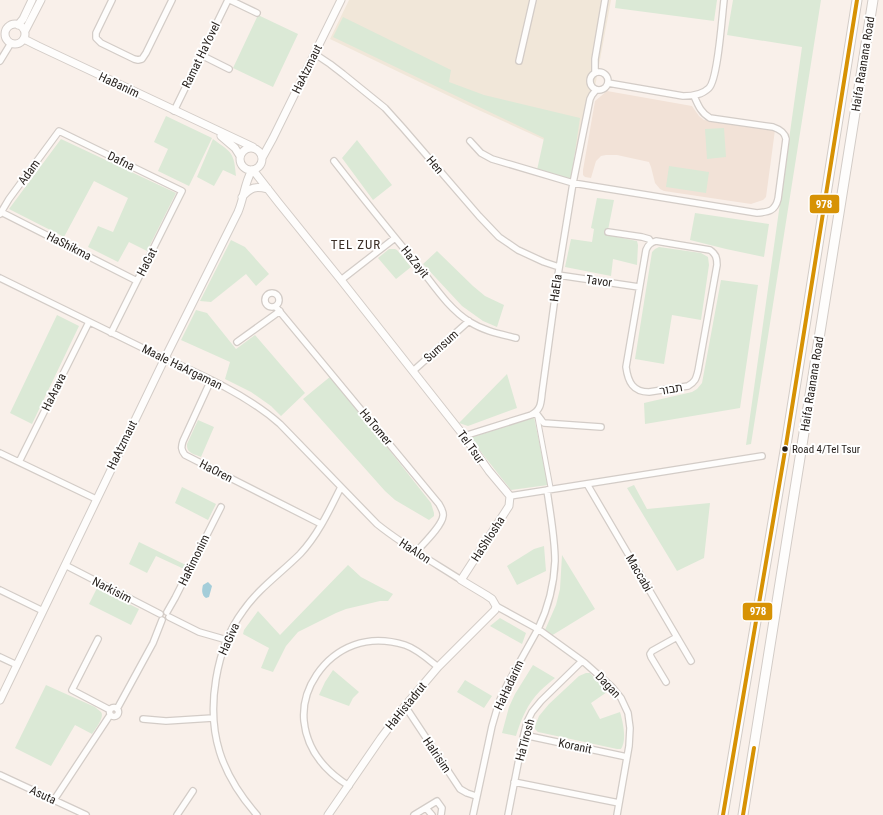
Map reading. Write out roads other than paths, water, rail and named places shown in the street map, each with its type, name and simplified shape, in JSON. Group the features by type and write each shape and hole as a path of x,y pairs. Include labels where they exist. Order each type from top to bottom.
{"highway":[{"name":"Haifa Raanana Road","path":"723,815 786,445 857,0"},
{"name":"Haifa Raanana Road","path":"743,815 873,0"}],"street":[{"path":"18,25 23,19 32,0"},
{"path":"25,31 18,25 12,25 3,32 7,40 11,43 21,43 24,39 25,31 41,0"},
{"path":"112,0 96,33 96,38 101,43 138,60 142,59 146,53 172,0"},
{"name":"Ramat HaYovel","path":"174,111 229,0 257,13"},
{"name":"HaAtzmaut","path":"262,161 341,0"},
{"path":"519,61 533,0"},
{"path":"595,72 595,58 605,0"},
{"path":"608,83 683,96 694,96 703,93 710,88 713,82 720,42 724,0"},
{"name":"HaBanim","path":"24,39 255,148"},
{"path":"0,61 11,43"},
{"name":"Hen","path":"315,54 343,74 385,108 499,237 518,250 559,268"},
{"path":"201,55 229,68"},
{"path":"599,71 608,77 608,83 603,89 596,90 591,86 589,81 591,75 599,71"},
{"name":"HaEla","path":"536,413 541,404 559,268 573,183 590,99 596,90"},
{"path":"470,141 481,154 492,159 573,183 757,213 772,210 778,199 786,136 779,129 773,127 710,118 704,115 694,96"},
{"name":"HaBanim","path":"215,130 235,148 240,156"},
{"name":"Dafna","path":"59,131 182,191"},
{"name":"Adam","path":"0,213 59,131"},
{"name":"HaAtzmaut","path":"255,148 262,148 273,138"},
{"path":"255,148 262,154 262,161 258,168 247,170 242,166 239,159 240,156 244,149 255,148"},
{"name":"Tel Tsur","path":"262,161 261,175 274,197"},
{"name":"HaZayit","path":"334,161 452,307 479,327 516,338"},
{"name":"HaAtzmaut","path":"242,166 243,194"},
{"name":"HaAtzmaut","path":"0,700 164,358 238,212 246,182 253,170"},
{"name":"Tel Tsur","path":"253,170 413,371 464,436 489,471 510,496"},
{"path":"243,194 256,187 268,189"},
{"name":"HaGat","path":"111,333 182,191"},
{"name":"HaShikma","path":"0,213 137,281"},
{"path":"608,232 642,237 649,239 651,242"},
{"path":"341,280 395,238"},
{"name":"תבור","path":"656,241 707,248 714,252 717,265 700,364 693,383 682,387 643,392 633,387 630,382 626,367 639,287 646,250 651,242 656,241"},
{"name":"Tavor","path":"558,275 639,287"},
{"name":"Maale HaArgaman","path":"0,278 111,333 211,380 252,402 271,416 286,430 341,487"},
{"name":"HaTomer","path":"237,342 278,309 439,504 443,512 441,522 416,552"},
{"name":"Sumsum","path":"413,371 469,321"},
{"name":"HaArava","path":"19,462 89,322"},
{"name":"HaOren","path":"211,380 183,441 181,447 185,455 321,524"},
{"path":"536,413 542,421 548,424 601,428"},
{"path":"464,436 536,413"},
{"path":"536,413 549,490"},
{"path":"0,453 96,499"},
{"path":"510,496 762,456"},
{"name":"Maccabi","path":"587,484 691,661"},
{"name":"HaAlon","path":"341,487 377,524 391,535 461,580 486,594 492,599 496,606"},
{"name":"HaGiva","path":"257,815 237,789 223,762 218,748 213,718 213,701 218,667 223,649 242,612 251,600 301,553 321,524 341,487"},
{"name":"HaHadarim","path":"473,815 492,726 499,702 538,629 552,588 554,574 554,547 549,490"},
{"name":"HaShlosha","path":"461,580 508,506 510,496"},
{"name":"HaRimonim","path":"168,614 221,507"},
{"name":"Narkisim","path":"64,565 161,617"},
{"path":"0,590 42,611"},
{"path":"496,606 538,629"},
{"name":"HaHistadrut","path":"328,815 405,706 438,667 490,616 495,610 496,606"},
{"path":"98,639 72,690 110,712 112,717 117,716 117,709 152,643 162,612 168,614 193,630 227,640"},
{"name":"Dagan","path":"538,629 582,661 612,688 621,698 628,713 630,728 627,757 617,815"},
{"path":"666,682 650,654 652,651 677,637"},
{"path":"349,786 338,779 322,763 310,743 306,731 304,708 306,698 318,673 334,656 343,651 355,645 381,641 393,642 415,650 438,667"},
{"path":"0,657 17,665"},
{"name":"HaTirosh","path":"508,815 527,722 532,712 541,701 582,661"},
{"name":"HaIrisim","path":"405,706 460,789 467,794 476,796"},
{"path":"54,800 110,712"},
{"path":"143,719 166,721 213,718"},
{"name":"Koranit","path":"524,735 627,757"},
{"name":"Asuta","path":"0,775 86,815"},
{"path":"514,782 619,803"},
{"path":"177,815 193,791"},
{"path":"414,815 437,800 442,808 441,815"},
{"path":"426,808 432,815"}],"water":[{"path":"208,582 212,586 209,597 206,598 204,597 202,588 203,585"}],"place":[{"name":"Road 4/Tel Tsur","path":"785,449"}],"district":[{"name":"TEL ZUR","path":"356,244"}]}
